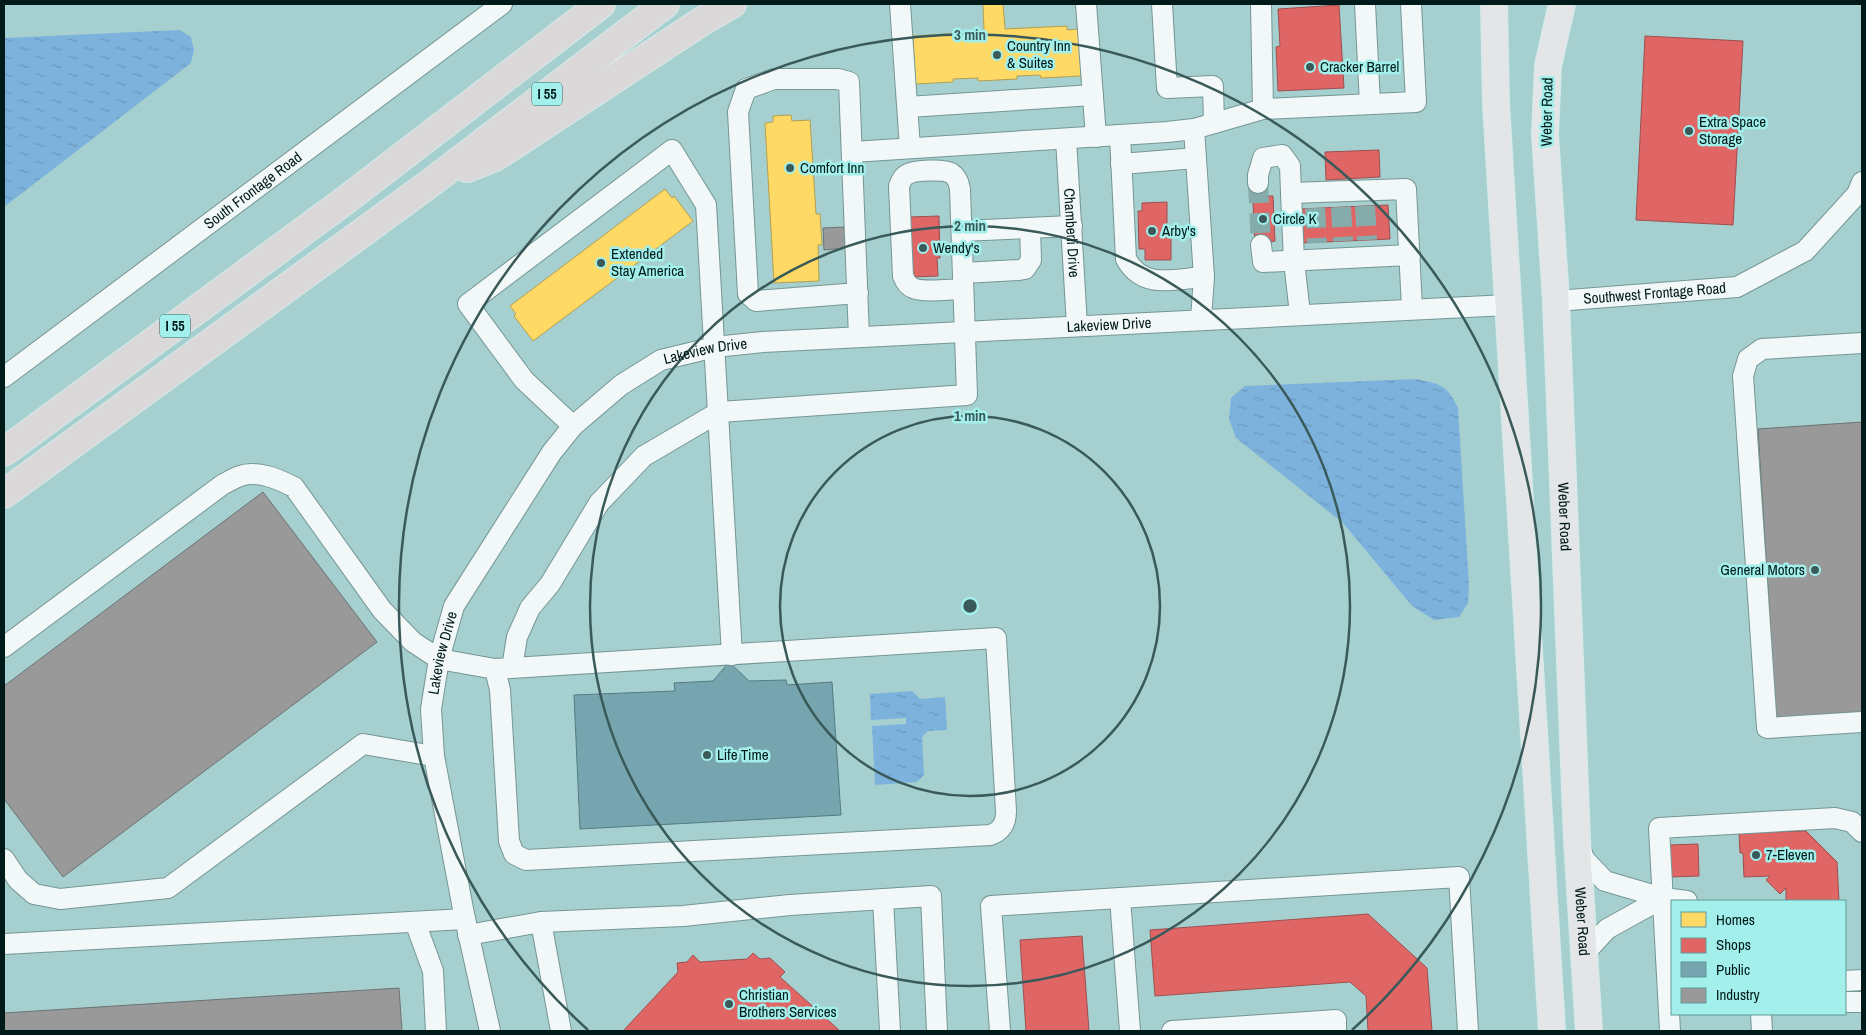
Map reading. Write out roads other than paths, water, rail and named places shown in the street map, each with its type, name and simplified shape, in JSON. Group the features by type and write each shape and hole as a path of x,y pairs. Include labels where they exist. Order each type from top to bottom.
{"highway":[{"path":"347,199 591,4"},
{"name":"I 55","path":"4,452 347,199 601,4"},
{"name":"I 55","path":"4,494 429,184 665,4"},
{"path":"429,184 495,157 704,20 732,4"}],"main road":[{"path":"1494,4 1496,104 1552,1031"},
{"name":"Weber Road","path":"1562,4 1548,66 1545,134 1556,301 1577,840 1589,1031"}],"street":[{"name":"South Frontage Road","path":"4,377 502,4"},
{"path":"900,4 910,148"},
{"path":"1086,4 1096,137"},
{"path":"1162,4 1167,88 1213,86 1214,123"},
{"path":"1260,4 1263,109"},
{"path":"1365,4 1370,104"},
{"path":"852,152 1194,129 1263,109 1416,102 1411,4"},
{"path":"858,293 756,301 748,294 738,112 746,90 774,79 845,80 849,82 858,293 859,337"},
{"path":"908,107 1092,95"},
{"path":"1194,129 1204,278 1201,319"},
{"path":"1120,135 1126,259 1130,267 1137,274 1155,281 1204,278"},
{"name":"Chamberli Drive","path":"1066,139 1077,326"},
{"path":"573,426 524,380 468,304 672,150 706,205 732,655"},
{"path":"1258,183 1258,175 1263,158 1282,155 1290,166 1294,261 1300,314"},
{"path":"1121,164 1196,158"},
{"path":"4,648 222,485 241,475 259,474 278,479 294,487 382,610 413,642 439,659 504,669 996,638 1006,811 1005,824 996,833 990,835 526,860 514,854 509,841 500,690 504,669 530,608 550,584 599,503 644,456 719,412 967,395 964,332 963,281 962,231 960,189 956,178 946,171 911,172 903,177 899,186 903,276 908,285 919,290 963,281 1025,269 1030,260 1030,228"},
{"name":"Southwest Frontage Road","path":"1556,301 1737,287 1805,251 1857,194 1862,182"},
{"path":"1291,193 1315,200 1364,198 1406,189 1412,308"},
{"path":"962,231 1072,226"},
{"path":"1262,244 1263,262 1294,261 1318,251 1367,248 1410,255"},
{"name":"Lakeview Drive","path":"490,1031 467,927 434,756 431,708 439,659 454,606 552,452 573,426 621,385 661,360 715,347 764,342 1412,308 1508,305"},
{"path":"1862,343 1762,349 1748,359 1743,376 1768,728 1862,722"},
{"path":"4,859 18,880 34,894 60,899 168,888 363,744 434,756"},
{"path":"1670,1031 1659,828 1835,818 1852,822 1862,832"},
{"path":"1577,840 1584,859 1604,880 1663,898 1679,900"},
{"path":"1000,1031 992,906 1459,878 1468,1031"},
{"path":"4,944 416,922 467,927 683,916 790,905 931,896 937,1031"},
{"path":"1120,898 1130,1031"},
{"path":"1584,954 1607,929 1663,898"},
{"path":"883,899 890,1031"},
{"path":"416,922 433,971 436,1031"},
{"path":"541,922 561,1031"},
{"path":"1846,981 1862,980"},
{"path":"1846,1002 1862,1002"},
{"path":"1761,1015 1762,1031"},
{"path":"1172,1031 1336,1020 1336,1031"}],"water":[{"path":"180,30 191,37 194,50 191,63 4,207 4,38"},
{"path":"1416,379 1442,386 1450,394 1458,408 1469,585 1468,603 1459,617 1434,620 1412,606 1343,523 1236,438 1229,419 1231,398 1245,386"},
{"path":"912,691 920,699 945,697 947,730 928,731 922,737 924,775 917,782 875,785 872,726 906,724 906,718 871,720 870,694"}],"tunnel":[{"path":"1258,183 1261,245"},
{"path":"1365,206 1367,240"},
{"path":"1341,207 1343,241"},
{"path":"1315,208 1317,243"}],"place":[{"name":"Country Inn & Suites","path":"997,55"},
{"name":"Cracker Barrel","path":"1310,67"},
{"name":"Extra Space Storage","path":"1689,131"},
{"name":"Comfort Inn","path":"790,168"},
{"name":"Circle K","path":"1263,219"},
{"name":"Arby's","path":"1152,231"},
{"name":"Wendy's","path":"923,248"},
{"name":"Extended Stay America","path":"601,263"},
{"name":"General Motors","path":"1815,570"},
{"name":"Life Time","path":"707,755"},
{"name":"7-Eleven","path":"1756,855"},
{"name":"Christian Brothers Services","path":"729,1004"}]}
